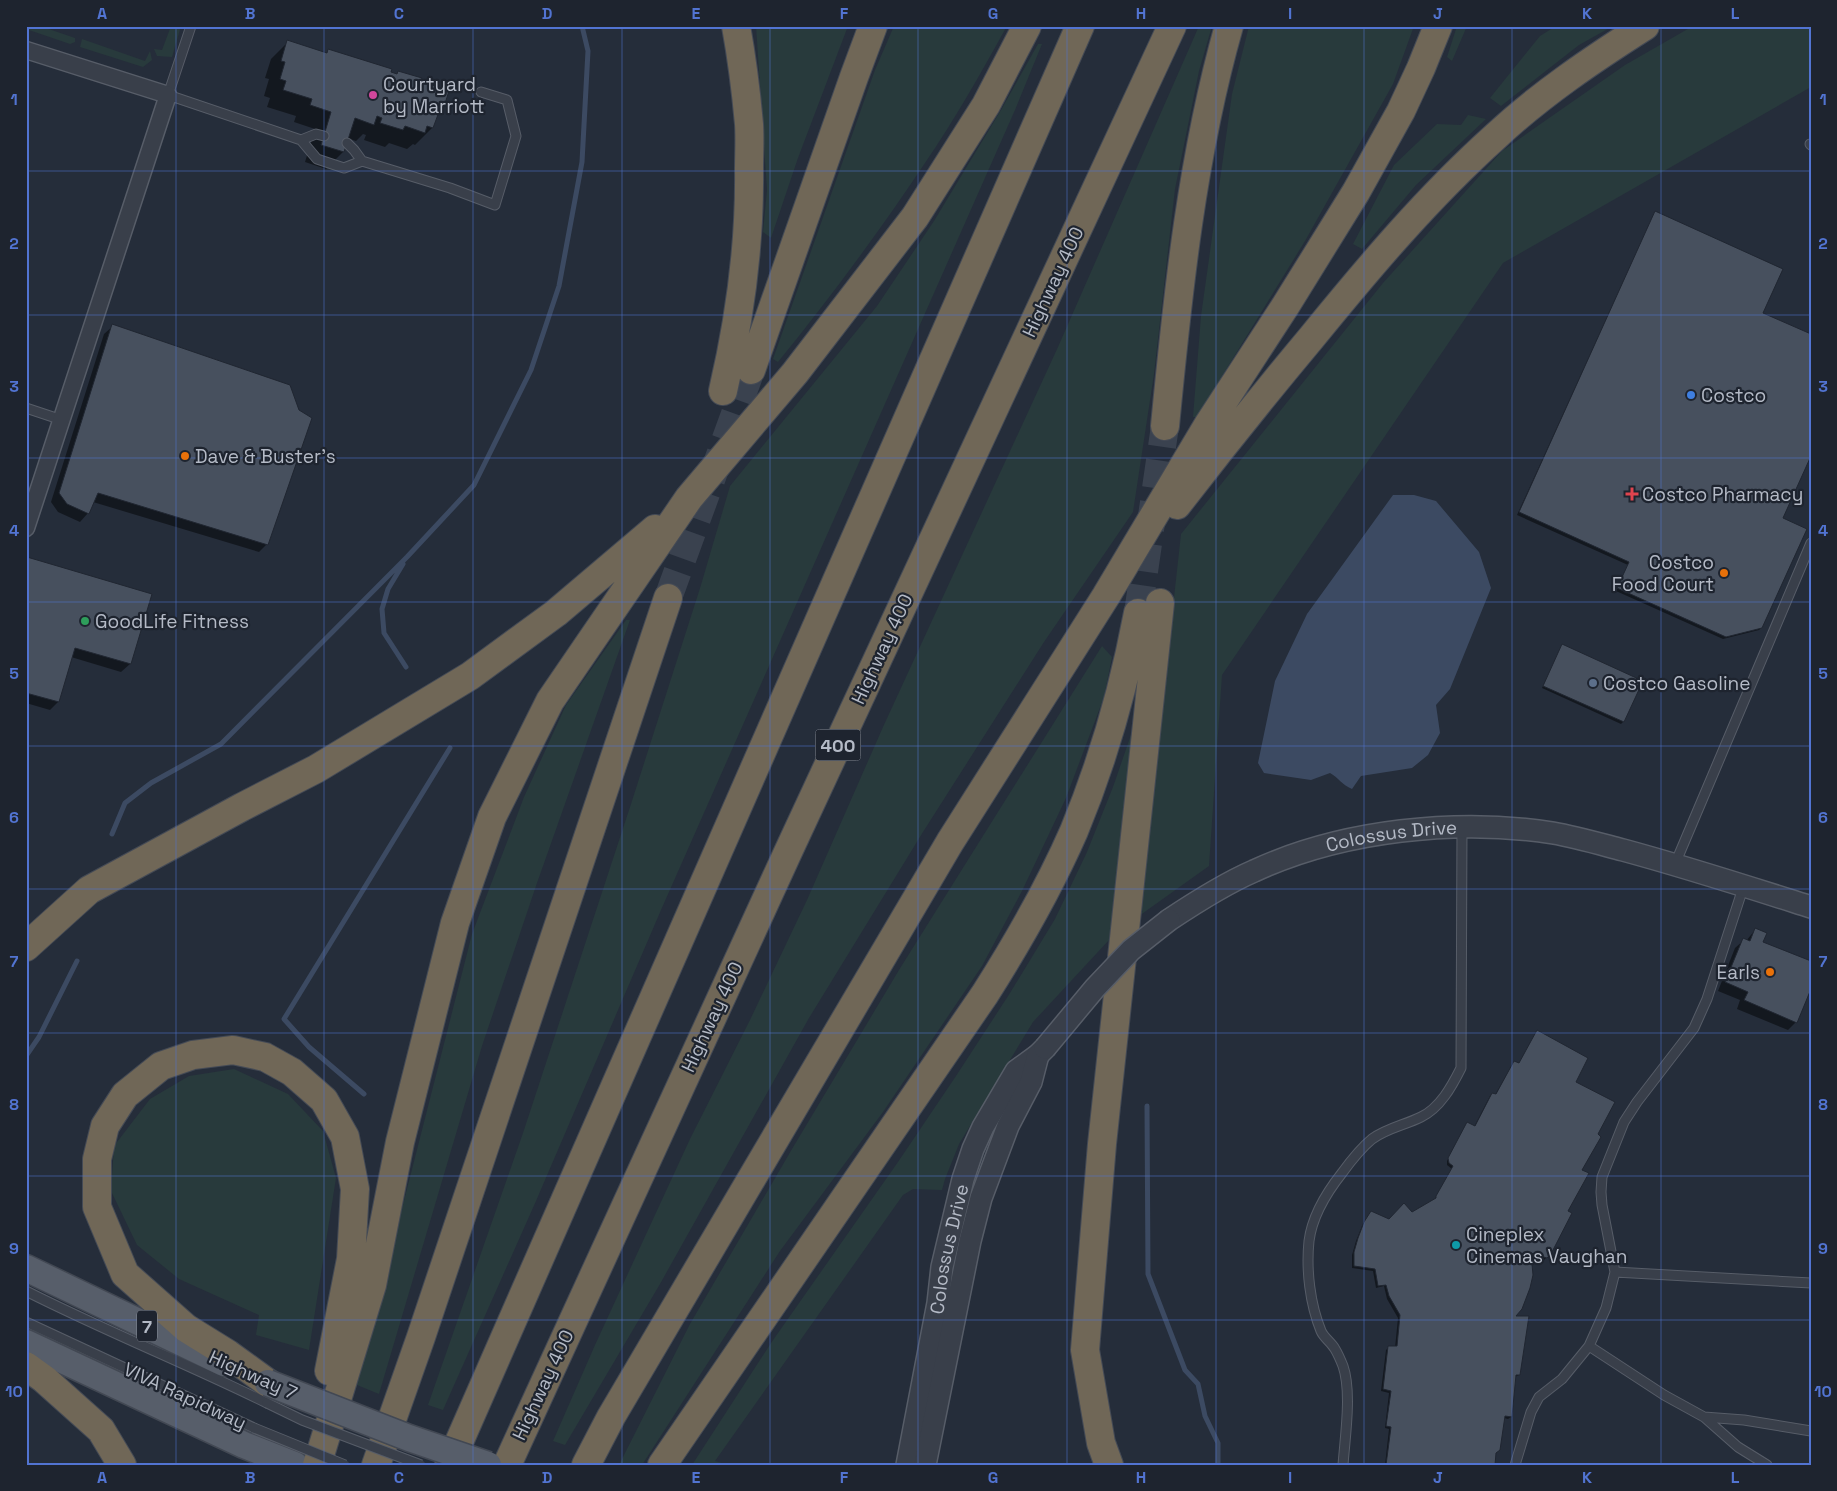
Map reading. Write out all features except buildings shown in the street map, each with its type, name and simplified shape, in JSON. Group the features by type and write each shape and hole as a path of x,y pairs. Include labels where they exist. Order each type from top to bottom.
{"highway":[{"path":"723,391 739,310 747,246 749,126 736,26"},
{"path":"751,370 873,26"},
{"path":"316,1465 372,1285 400,1142 455,923 492,817 550,701 689,498 795,372 915,217 986,105 1027,26"},
{"path":"449,1465 1080,26"},
{"name":"Highway 400","path":"507,1465 792,843 1172,26"},
{"path":"1165,426 1190,208 1208,110 1229,26"},
{"path":"586,1465 616,1408 950,842 1106,596 1208,425 1375,160 1409,94 1438,26"},
{"path":"1106,596 1217,454 1336,307 1397,236 1444,186 1496,135 1541,98 1598,56 1645,26"},
{"path":"26,947 89,890 316,769 470,676 524,638 578,596 689,498"},
{"path":"376,1465 421,1337 668,598"},
{"path":"662,1465 677,1452 1017,943 1047,888 1074,831 1097,770 1124,680 1149,608 1084,1350 1100,1443 1109,1465"},
{"path":"267,1393 228,1354 186,1328 125,1274 97,1208 97,1159 105,1126 125,1095 161,1066 193,1055 233,1050 265,1057 292,1072 324,1100 345,1137 355,1189 351,1259 331,1363 312,1433 316,1465"},
{"path":"26,1366 44,1379 102,1430 122,1465"}],"main road":[{"name":"Highway 7","path":"26,1268 267,1393 488,1465"},
{"path":"26,1343 249,1436 295,1465"}],"street":[{"path":"26,50 168,95 26,528"},
{"name":"Colossus Drive","path":"907,1465 938,1303 942,1267 963,1179 983,1127 1016,1071 1041,1051 1095,988 1131,950 1169,920 1209,894 1254,870 1313,848 1337,842 1415,829 1462,826 1554,833 1675,864 1811,906"},
{"name":"Colossus Drive","path":"925,1465 970,1241 981,1198 1008,1126 1032,1082 1041,1051"}],"lane":[{"path":"191,26 168,95 301,140 317,159 344,168 362,161"},
{"path":"347,143 362,161 450,188 495,205 516,136 507,100 481,92"},
{"path":"301,140 316,134 324,136"},
{"path":"26,408 62,420"},
{"path":"1675,864 1811,543"},
{"path":"1343,1465 1347,1382 1343,1365 1335,1348 1322,1333 1314,1310 1309,1282 1309,1240 1325,1197 1342,1173 1372,1140 1390,1129 1422,1117 1438,1104 1452,1086 1461,1068 1462,826"},
{"path":"1515,1465 1531,1412 1539,1397 1562,1379 1589,1346 1606,1308 1615,1272 1602,1205 1602,1177 1624,1122 1637,1102 1694,1028 1707,999 1744,885"},
{"path":"1615,1272 1811,1283"},
{"name":"VIVA Rapidway","path":"26,1291 210,1375 267,1393 302,1420 420,1465"},
{"name":"VIVA Rapidway","path":"26,1322 249,1436 346,1465"},
{"path":"1589,1346 1664,1395 1704,1417 1738,1447 1766,1465"},
{"path":"1704,1417 1744,1420 1811,1430"}],"shaded area":[{"path":"26,26 40,26 75,38 75,42 70,44 26,29"},
{"path":"171,26 181,26 172,57 157,56 154,49 162,50"},
{"path":"756,26 848,26 798,158 771,238 763,232 767,190"},
{"path":"894,26 1007,26 957,113 908,189 854,264 778,362 773,359 875,70"},
{"path":"1199,26 1212,26 1199,71 1175,189 1154,374 1133,512 1044,642 923,832 809,1018 660,1284 565,1445 553,1441 690,1139 750,1020 807,900 883,727 1058,347"},
{"path":"1249,26 1414,26 1393,84 1305,241 1197,417 1193,417 1201,316 1232,94"},
{"path":"1457,26 1467,26 1452,61 1447,57"},
{"path":"1556,26 1613,26 1579,45 1501,106 1490,98 1540,36"},
{"path":"1693,26 1811,26 1811,87 1503,263 1222,675 1209,866 1139,916 1181,534 1383,283 1502,151 1625,65"},
{"path":"82,39 145,61 150,51 152,60 143,67 80,47"},
{"path":"1038,44 1042,44 1015,110 661,910 536,1201 443,1410 428,1405 523,1133 631,804 701,585 730,486 877,306 934,221 1001,110"},
{"path":"1468,115 1486,119 1416,185 1362,249 1353,244 1394,165 1437,124 1461,125"},
{"path":"626,620 630,620 537,883 482,1046 379,1394 357,1385 472,934 524,797 566,705"},
{"path":"1102,646 1112,657 1104,697 1066,798 1022,891 982,966 883,1112 780,1251 642,1465 619,1465 690,1324 792,1149 899,970"},
{"path":"1134,726 1117,903 1109,940 1033,1022 959,1144 942,1190 913,1189 903,1195 715,1461 729,1465 692,1465 771,1343 956,1076 1055,919 1087,852 1113,787"},
{"path":"234,1069 288,1094 323,1131 336,1178 309,1350 256,1335 259,1315 179,1279 137,1245 111,1191 114,1146 150,1099 189,1076"}],"water":[{"path":"1393,495 1414,495 1436,501 1479,552 1491,588 1450,689 1436,705 1440,733 1428,755 1412,768 1361,776 1352,789 1330,773 1311,780 1264,773 1258,763 1275,681 1307,614"}],"waterway":[{"path":"112,834 125,803 151,783 221,744 407,557 474,485 531,370 559,286 582,162 588,51 582,26"},
{"path":"403,564 388,589 382,609 384,633 406,667"},
{"path":"364,1094 309,1047 284,1019 450,748"},
{"path":"26,1056 39,1037 77,961"},
{"path":"1147,1106 1148,1274 1185,1370 1198,1384 1205,1416 1218,1443 1218,1465"}],"tunnel":[{"path":"668,598 751,370"},
{"path":"1138,613 1165,426"}],"place":[{"name":"Courtyard by Marriott","path":"373,95"},
{"name":"Costco","path":"1691,395"},
{"name":"Dave & Buster's","path":"185,456"},
{"name":"Costco Pharmacy","path":"1632,494"},
{"name":"Costco Food Court","path":"1724,573"},
{"name":"GoodLife Fitness","path":"85,621"},
{"name":"Costco Gasoline","path":"1593,683"},
{"name":"Earls","path":"1770,972"},
{"name":"Cineplex Cinemas Vaughan","path":"1456,1245"}]}
